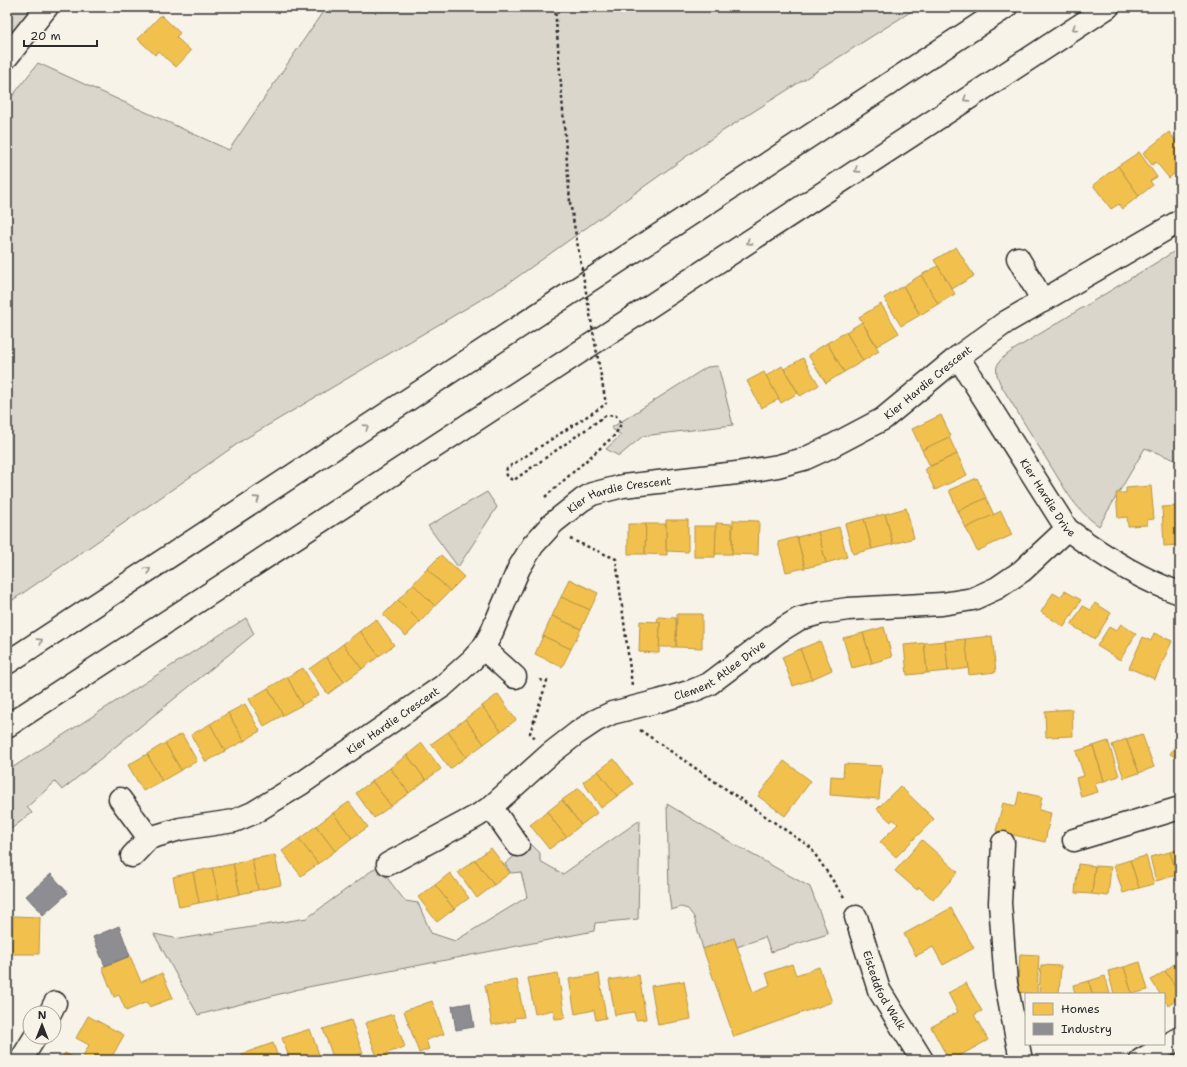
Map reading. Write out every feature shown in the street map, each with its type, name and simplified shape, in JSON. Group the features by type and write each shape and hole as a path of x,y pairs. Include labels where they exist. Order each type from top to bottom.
{"main road":[{"path":"7,57 47,7"},
{"path":"7,663 1006,7"},
{"path":"7,726 1108,7"},
{"name":"Kier Hardie Crescent","path":"149,838 180,829 234,821 253,813 302,783 443,686 472,660 491,634 519,568 533,545 553,523 592,494 623,486 751,471 778,466 804,459 828,448 883,419 958,357 1006,322 1180,221"},
{"path":"1018,258 1043,301"},
{"name":"Kier Hardie Drive","path":"958,357 1066,528 1090,546 1114,561 1148,579 1180,592"},
{"name":"Clement Atlee Drive","path":"388,864 478,816 491,807 550,754 595,721 612,713 692,691 709,684 781,630 799,619 821,613 848,609 942,604 973,599 997,588 1022,572 1066,528"},
{"path":"482,648 515,676"},
{"path":"120,799 149,838 132,856"},
{"path":"491,807 518,845"},
{"path":"1074,840 1180,808"},
{"path":"1003,843 1000,903 1006,976 1021,1060"},
{"name":"Eisteddfod Walk","path":"856,917 879,990 922,1060"},
{"path":"1142,1060 1180,1038"},
{"path":"21,1060 30,1045"}],"path":[{"path":"555,7 570,202 606,404 507,468 507,476 514,480 605,416 615,415 619,419 621,424 615,435 537,504 569,539 616,558 637,727 810,847 856,917"},
{"path":"515,676 547,681 530,733 550,754"}],"shaded area":[{"path":"7,7 47,7 7,60"},
{"path":"326,7 918,7 715,136 509,283 243,440 7,604 7,103 38,63 229,150"},
{"path":"1180,248 1180,462 1145,448 1099,526 1082,512 1068,494 1002,387 997,374 998,365 1004,357 1015,349"},
{"path":"718,366 733,425 643,436 619,456 606,449 621,435 611,428 707,367"},
{"path":"487,492 497,507 458,567 428,526"},
{"path":"246,618 254,634 62,790 55,782 27,807 32,813 7,832 7,771"},
{"path":"667,804 810,887 828,934 771,952 765,937 737,947 734,938 703,949 694,917 688,909 681,907 671,910 669,894"},
{"path":"640,820 638,919 595,923 594,931 303,988 198,1015 154,934 179,939 307,918 378,866 405,901 418,903 431,933 455,941 527,897 521,872 511,873 505,864 530,843 540,853 540,861 563,874"}],"building: Homes":[{"path":"161,15 180,33 176,37 191,51 176,67 158,51 155,55 138,39"},
{"path":"1169,132 1180,146 1180,169 1169,178 1156,162 1152,165 1143,153"},
{"path":"1139,152 1157,177 1150,181 1153,185 1139,196 1118,166"},
{"path":"1118,166 1139,196 1122,209 1119,204 1111,209 1093,185"},
{"path":"956,247 974,276 952,289 934,260"},
{"path":"938,266 955,294 938,304 921,275"},
{"path":"921,275 938,304 920,315 903,286"},
{"path":"903,286 920,315 901,326 884,298"},
{"path":"881,304 899,333 877,346 859,317"},
{"path":"862,322 879,351 863,361 846,332"},
{"path":"846,332 863,361 844,372 827,343"},
{"path":"827,343 844,372 826,383 808,355"},
{"path":"803,358 819,385 800,396 784,369"},
{"path":"782,366 798,393 781,403 766,376"},
{"path":"764,372 779,399 761,408 747,381"},
{"path":"941,415 951,436 922,450 912,429"},
{"path":"949,437 957,454 930,466 922,450"},
{"path":"957,454 967,475 935,490 925,469"},
{"path":"977,478 986,498 958,511 949,490"},
{"path":"1151,486 1154,519 1147,520 1147,525 1128,526 1127,517 1118,518 1116,493 1126,493 1126,488"},
{"path":"986,498 994,515 966,528 958,511"},
{"path":"1180,506 1180,545 1164,546 1162,507"},
{"path":"906,508 914,538 893,544 885,514"},
{"path":"1001,511 1012,535 977,551 966,528"},
{"path":"885,514 893,544 872,549 864,519"},
{"path":"864,519 872,549 853,554 845,524"},
{"path":"666,520 688,520 688,552 666,551"},
{"path":"733,520 759,521 758,555 732,554"},
{"path":"716,523 732,524 732,554 715,554"},
{"path":"628,524 646,524 645,554 628,554"},
{"path":"646,524 666,524 667,555 645,554"},
{"path":"694,526 716,526 715,557 694,557"},
{"path":"839,527 847,557 826,563 818,532"},
{"path":"818,532 826,563 805,568 797,537"},
{"path":"797,537 805,568 786,572 778,542"},
{"path":"441,555 464,577 450,591 427,569"},
{"path":"427,569 450,591 435,606 413,584"},
{"path":"569,579 598,593 590,610 561,597"},
{"path":"413,584 435,606 420,622 398,600"},
{"path":"1065,591 1081,600 1064,627 1041,612 1053,593 1060,597"},
{"path":"561,597 590,610 581,629 552,616"},
{"path":"398,600 420,622 406,636 383,615"},
{"path":"1095,603 1111,613 1095,639 1071,625 1083,606 1091,610"},
{"path":"677,614 702,614 702,648 676,647"},
{"path":"552,616 581,629 571,649 543,636"},
{"path":"658,617 676,618 676,647 659,647 660,622 657,622"},
{"path":"376,619 394,645 379,656 360,631"},
{"path":"640,621 660,622 659,653 639,652"},
{"path":"1121,624 1136,634 1120,660 1097,646 1109,627 1116,631"},
{"path":"884,627 892,657 872,663 863,633"},
{"path":"360,631 379,656 362,669 343,644"},
{"path":"863,633 872,663 852,668 843,638"},
{"path":"1154,633 1172,641 1155,679 1129,668 1143,637 1151,641"},
{"path":"543,636 571,649 562,667 535,654"},
{"path":"992,636 996,672 969,675 965,639"},
{"path":"965,639 969,668 948,671 945,641"},
{"path":"820,641 832,670 812,679 800,649"},
{"path":"945,641 948,671 927,673 924,643"},
{"path":"924,643 927,673 907,675 904,645"},
{"path":"343,644 362,669 344,682 326,657"},
{"path":"800,649 812,679 793,686 782,657"},
{"path":"326,657 344,682 328,694 309,669"},
{"path":"303,668 319,695 302,705 287,677"},
{"path":"287,677 302,705 283,715 268,688"},
{"path":"268,688 283,715 264,726 249,699"},
{"path":"498,694 516,720 501,731 482,706"},
{"path":"245,704 260,731 244,741 228,713"},
{"path":"482,706 501,731 484,744 465,719"},
{"path":"1072,709 1073,736 1046,737 1045,711"},
{"path":"228,713 244,741 225,751 210,724"},
{"path":"465,719 484,744 466,757 448,732"},
{"path":"210,724 225,751 206,762 191,735"},
{"path":"448,732 466,757 450,769 431,744"},
{"path":"182,734 197,761 181,770 165,743"},
{"path":"1142,734 1154,767 1139,773 1126,739"},
{"path":"1126,739 1139,773 1124,778 1112,745"},
{"path":"1180,739 1180,760 1170,754"},
{"path":"1108,741 1119,776 1104,781 1093,746"},
{"path":"165,743 181,770 162,781 147,754"},
{"path":"422,743 441,769 426,780 407,755"},
{"path":"1093,746 1104,781 1095,784 1098,792 1081,797 1076,778 1084,776 1076,751"},
{"path":"147,754 162,781 143,791 128,765"},
{"path":"407,755 426,780 409,793 390,768"},
{"path":"614,759 633,784 617,796 598,771"},
{"path":"784,761 811,781 785,816 758,796"},
{"path":"844,764 882,766 879,799 830,795 831,776 843,777"},
{"path":"390,768 409,793 391,806 372,781"},
{"path":"598,771 617,796 601,808 583,782"},
{"path":"372,781 391,806 374,818 356,793"},
{"path":"900,786 934,819 896,857 880,842 898,824 893,819 891,822 877,809"},
{"path":"579,788 597,813 581,825 562,800"},
{"path":"1019,792 1042,797 1039,810 1051,813 1045,842 996,831 1003,803 1016,806"},
{"path":"562,800 581,825 566,837 547,812"},
{"path":"349,802 368,827 352,838 333,813"},
{"path":"547,812 566,837 549,849 530,825"},
{"path":"333,813 352,838 335,851 316,826"},
{"path":"316,826 335,851 318,864 299,839"},
{"path":"299,839 318,864 301,876 282,851"},
{"path":"922,840 958,872 933,900 919,887 917,890 895,871"},
{"path":"491,848 510,873 494,885 475,860"},
{"path":"1180,849 1180,874 1177,875 1170,852"},
{"path":"1170,852 1177,875 1156,881 1150,857"},
{"path":"275,855 281,885 258,890 252,859"},
{"path":"1146,856 1154,884 1139,888 1130,860"},
{"path":"252,859 258,890 240,894 233,864"},
{"path":"475,860 494,885 477,898 458,872"},
{"path":"1130,860 1139,888 1123,893 1114,865"},
{"path":"233,864 240,894 219,899 212,868"},
{"path":"1078,864 1095,866 1092,894 1075,893"},
{"path":"1095,866 1111,867 1108,896 1092,894"},
{"path":"212,868 219,899 199,903 193,872"},
{"path":"193,872 199,903 179,907 173,877"},
{"path":"450,873 469,898 454,909 435,885"},
{"path":"435,885 454,909 437,922 418,897"},
{"path":"951,908 974,948 943,965 933,947 916,956 904,934"},
{"path":"13,916 40,917 39,954 12,954"},
{"path":"734,938 753,992 770,985 766,973 792,964 796,975 819,967 832,1002 734,1037 703,949"},
{"path":"1020,954 1039,955 1037,993 1017,992"},
{"path":"130,956 141,982 162,973 173,998 149,1007 147,1002 126,1011 119,995 114,997 102,967"},
{"path":"1178,961 1180,964 1180,994 1165,971"},
{"path":"1140,962 1148,990 1132,993 1124,967"},
{"path":"1041,965 1061,966 1059,993 1039,993"},
{"path":"1124,967 1132,993 1114,993 1108,971"},
{"path":"1165,971 1180,994 1180,997 1168,1005 1165,1001 1165,993 1159,993 1151,980"},
{"path":"558,973 565,1018 555,1019 553,1010 535,1014 528,978"},
{"path":"599,974 606,1018 596,1020 594,1010 575,1014 569,979"},
{"path":"639,975 646,1019 636,1020 634,1012 615,1015 609,980"},
{"path":"1105,976 1110,993 1092,993 1089,981"},
{"path":"517,980 524,1017 514,1018 515,1021 492,1025 485,985"},
{"path":"684,981 691,1019 658,1025 651,986"},
{"path":"1089,981 1092,993 1075,993 1073,985"},
{"path":"966,983 982,1011 974,1015 988,1040 952,1060 949,1060 931,1027 958,1012 948,993"},
{"path":"432,1001 444,1034 426,1040 429,1049 419,1053 404,1011"},
{"path":"393,1014 405,1047 387,1053 389,1060 378,1060 365,1023"},
{"path":"88,1016 124,1035 110,1060 90,1060 83,1056 89,1045 76,1038"},
{"path":"351,1020 363,1053 345,1060 334,1060 323,1029"},
{"path":"310,1029 321,1060 290,1060 282,1038"},
{"path":"273,1043 279,1060 244,1060 242,1054"},
{"path":"65,1053 78,1060 61,1060"}],"building: Industry":[{"path":"51,874 68,893 43,915 26,896"},
{"path":"119,926 130,956 105,966 93,937"},
{"path":"470,1003 474,1027 456,1030 452,1006"}]}
